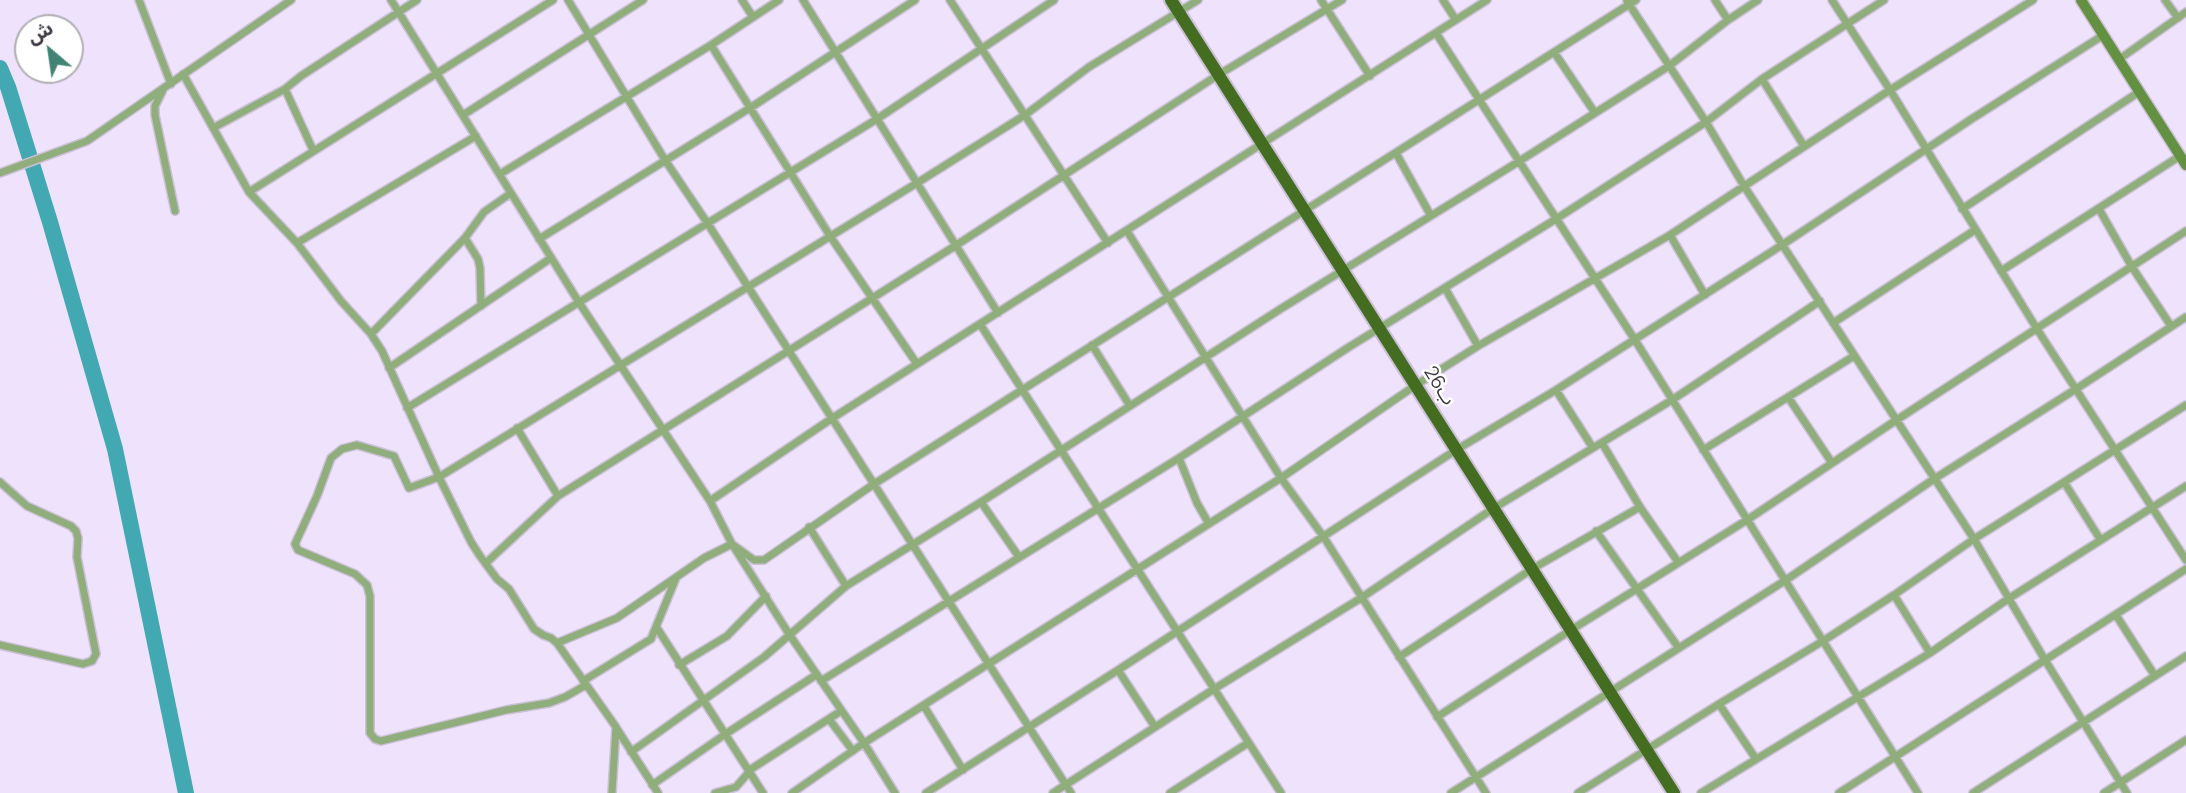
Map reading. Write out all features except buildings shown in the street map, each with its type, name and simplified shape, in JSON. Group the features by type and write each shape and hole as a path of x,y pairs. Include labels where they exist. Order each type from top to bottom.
{"highway":[{"name":"26ب","path":"1171,0 1674,793"}],"main road":[{"path":"2081,0 2183,161"}],"street":[{"path":"139,0 171,84"},
{"path":"0,173 87,141 291,0"},
{"path":"391,0 580,304 710,501 732,544 789,634 895,793"},
{"path":"213,128 285,89 417,0"},
{"path":"249,192 553,0"},
{"path":"568,0 665,160 1071,793"},
{"path":"463,115 643,0"},
{"path":"742,0 753,17"},
{"path":"500,174 711,45 779,0"},
{"path":"803,0 998,313"},
{"path":"540,239 750,108 915,0"},
{"path":"950,0 1108,243"},
{"path":"407,408 877,119 1054,0"},
{"path":"676,578 651,639 565,697 382,741 375,739 370,733 370,596 367,585 355,574 298,550 295,544 331,458 342,449 356,445 394,456 409,488 439,478 1025,115 1089,67 1198,0"},
{"path":"1321,0 1370,76"},
{"path":"486,563 558,496 956,246 1218,75 1342,0"},
{"path":"1443,0 1456,20"},
{"path":"710,501 831,419 1487,0"},
{"path":"1714,0 1728,20"},
{"path":"631,752 764,657 846,586 1205,356 1669,66 1758,0"},
{"path":"1832,0 2037,329 2186,559"},
{"path":"652,785 724,734 1099,509 1380,327 1556,219 1706,122 1762,79 1884,0"},
{"path":"792,793 864,743 1281,478 1416,385 1670,235 1890,90 2033,0"},
{"path":"2165,0 2178,18"},
{"path":"732,544 754,560 764,560 874,484 1631,1 1744,186 1974,539 2127,793"},
{"path":"2118,60 2186,12"},
{"path":"1436,33 1635,340 1918,793"},
{"path":"926,793 1456,450 1705,295 2102,36"},
{"path":"711,45 830,236 917,364"},
{"path":"1554,52 1595,113"},
{"path":"183,74 249,192 297,243 382,351 471,542 497,579 509,589 534,629 557,643 658,793"},
{"path":"1762,79 1804,146"},
{"path":"285,89 313,150"},
{"path":"163,90 155,106 155,116 175,211"},
{"path":"1962,209 2139,92"},
{"path":"297,243 476,136"},
{"path":"1396,153 1431,216"},
{"path":"2001,271 2099,209 2183,161"},
{"path":"371,334 465,238 484,212 511,192"},
{"path":"2099,209 2132,267 2171,326"},
{"path":"1833,323 1975,230"},
{"path":"1127,231 1281,478 1323,536 1486,793"},
{"path":"1437,717 1747,520 2186,232"},
{"path":"1670,235 1705,295"},
{"path":"465,238 478,259 481,306"},
{"path":"389,368 551,258"},
{"path":"1445,288 1478,346"},
{"path":"1053,793 1361,598 1493,508 1672,400 1820,301"},
{"path":"1451,793 1786,580 1934,479 2186,317"},
{"path":"980,324 1281,793"},
{"path":"1092,345 1130,406"},
{"path":"1703,450 1854,356"},
{"path":"1556,390 1594,448"},
{"path":"1788,397 1832,463"},
{"path":"1578,793 1823,641 1974,539 2186,405"},
{"path":"517,428 558,496"},
{"path":"1602,443 1640,507 1678,562"},
{"path":"1179,458 1197,503 1209,524"},
{"path":"0,482 27,506 71,526 76,531 77,557 96,654 92,662 83,664 0,645"},
{"path":"2064,482 2100,540"},
{"path":"1701,793 1930,653 2008,599 2186,486"},
{"path":"981,502 1019,557"},
{"path":"1399,657 1532,569 1640,507"},
{"path":"809,527 846,586"},
{"path":"1597,531 1678,647"},
{"path":"557,643 617,618 704,558 732,544"},
{"path":"1839,793 2186,569"},
{"path":"1894,595 1930,653"},
{"path":"679,665 727,636 766,596"},
{"path":"2116,615 2155,676"},
{"path":"657,628 763,793"},
{"path":"1973,793 2186,656"},
{"path":"1118,670 1155,727"},
{"path":"1719,704 1756,759"},
{"path":"924,706 963,770"},
{"path":"715,793 736,788 749,771 841,711"},
{"path":"829,719 853,751"},
{"path":"612,793 616,727"},
{"path":"2104,793 2186,740"},
{"path":"1170,793 1248,743"}],"waterway":[{"path":"0,68 50,222 115,449 186,793"}]}
